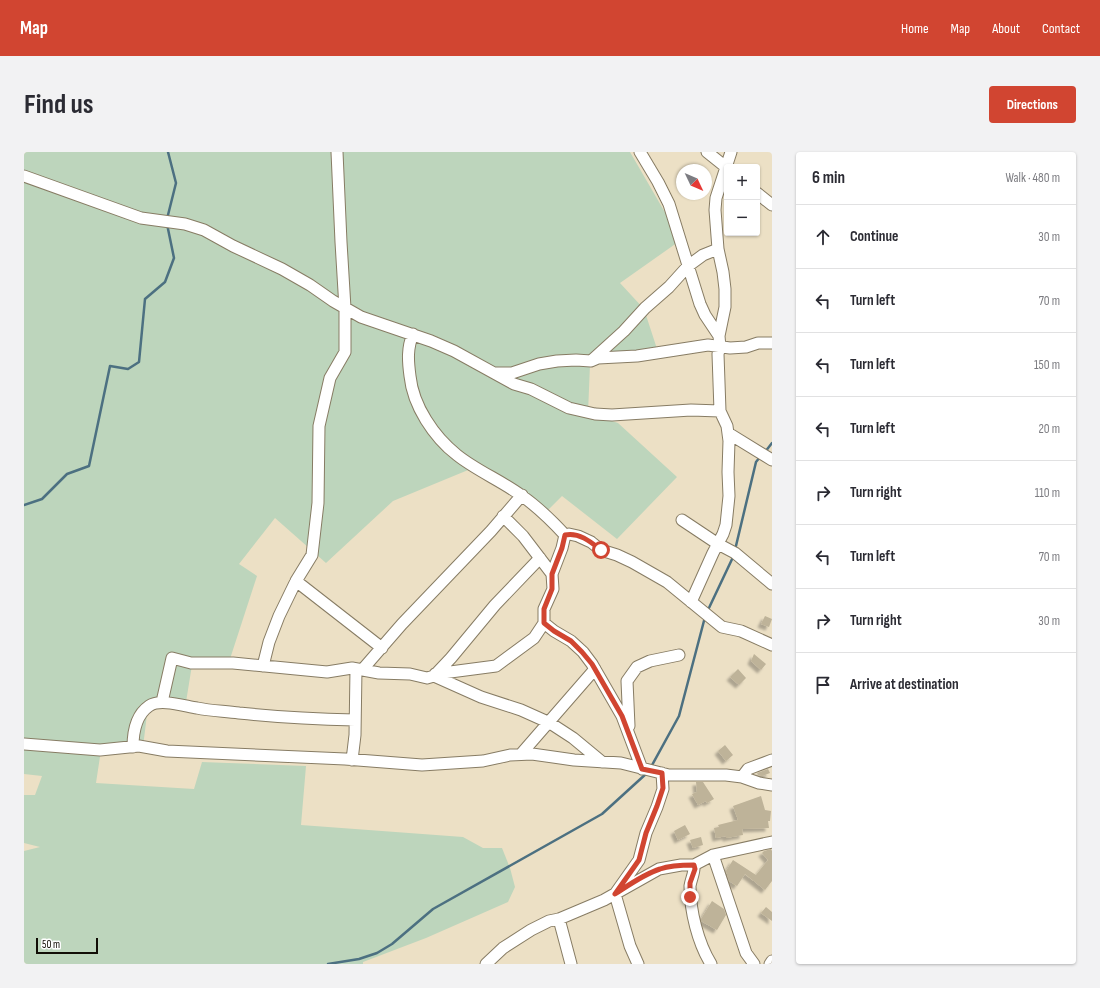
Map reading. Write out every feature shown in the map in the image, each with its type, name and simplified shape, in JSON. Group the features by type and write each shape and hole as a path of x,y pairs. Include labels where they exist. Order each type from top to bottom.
{"street":[{"path":"263,666 279,616 296,581 312,555 318,503 319,426 330,378 345,352 345,308 337,152"},
{"path":"640,152 669,204 705,315 719,341"},
{"path":"707,152 724,166"},
{"path":"728,164 731,152"},
{"path":"24,176 141,218 185,224 204,230 289,273 310,285 334,302 361,316 413,334 454,351 514,384 531,389 569,408 612,416 685,411 720,411"},
{"path":"691,602 723,534 726,525 729,496 729,441 727,426 720,411 718,354 725,307 723,272 718,249 715,210 716,198 724,176"},
{"path":"760,195 772,205"},
{"path":"591,361 624,331 645,308 669,288 688,266 703,255 718,249"},
{"path":"413,334 409,342 408,358 411,383 417,401 427,421 440,439 458,456 522,495 552,520 565,535"},
{"path":"494,373 512,373 539,364 557,361 591,361 598,358 637,356 708,345 719,341 746,347 771,341"},
{"path":"728,433 772,460"},
{"path":"352,760 359,669 382,648 402,624 491,531 522,495"},
{"path":"503,516 522,536 552,574"},
{"path":"682,520 718,544 735,553 772,584"},
{"path":"565,535 569,534 578,536 591,542 601,550 632,562 668,582 722,627 741,631 772,645"},
{"path":"162,702 172,658 191,663 233,663 327,672 352,668 379,673 410,674 427,678 435,675 496,666 534,638 544,623 544,609 552,589 552,574 562,548 565,535"},
{"path":"435,675 495,605 540,558"},
{"path":"296,581 382,648"},
{"path":"544,623 571,641 595,669 622,716 642,769"},
{"path":"630,736 627,681 636,667 650,660 679,655"},
{"path":"521,754 550,723 577,688 595,669"},
{"path":"435,675 481,697 520,710 550,723 573,738 602,762"},
{"path":"133,747 135,725 141,715 149,706 162,702 215,711 262,716 355,720"},
{"path":"24,744 100,750 139,746 167,751 352,760 422,766 483,761 510,755 532,754 574,760 621,763 669,775 726,775 742,777 759,783 772,785"},
{"path":"742,777 748,769 772,760"},
{"path":"615,894 639,860 646,833 663,788 662,773"},
{"path":"486,964 503,948 531,930 615,894 659,869 682,865 694,865 713,855 772,842"},
{"path":"713,855 746,953 754,964"},
{"path":"694,865 695,869 690,883 690,897 693,916 702,946 711,964"},
{"path":"615,894 630,946 638,964"},
{"path":"559,919 571,964"}],"green space":[{"path":"24,152 630,152 681,240 620,283 644,309 659,355 590,365 588,413 618,423 677,477 617,539 562,496 545,513 473,468 393,501 326,563 275,518 239,564 257,576 229,662 192,665 186,702 148,706 143,747 101,750 96,783 194,789 202,762 306,766 301,825 463,837 483,848 502,848 510,868 515,887 508,902 426,938 363,962 363,964 24,964 24,851 40,847 24,843 24,795 35,795 42,776 24,774"}],"building":[{"path":"765,616 772,619 769,627 761,624"},
{"path":"754,654 766,664 761,670 751,661"},
{"path":"738,669 746,678 739,685 730,677"},
{"path":"725,745 733,755 726,761 718,751"},
{"path":"768,769 770,773 762,776 758,775 757,773"},
{"path":"696,782 703,782 714,799 707,803 706,801 698,805 692,794 697,792"},
{"path":"761,796 765,810 771,811 770,821 768,821 769,828 742,829 743,835 716,838 714,828 719,827 718,825 738,820 733,806"},
{"path":"685,825 690,834 678,840 674,831"},
{"path":"701,837 703,845 693,848 690,840"},
{"path":"771,849 772,881 765,890 745,874 737,886 729,881 726,871 733,860 756,875 768,860 762,853"},
{"path":"712,901 724,909 726,915 717,930 701,921"},
{"path":"766,907 772,912 772,921 761,913"}],"waterway":[{"path":"167,219 176,183 168,152"},
{"path":"24,505 42,499 67,474 89,466 110,366 128,369 139,362 145,299 165,282 174,258 167,224"},
{"path":"765,452 772,443"},
{"path":"735,550 756,462 760,457"},
{"path":"708,610 734,555"},
{"path":"651,767 679,716 705,617"},
{"path":"328,964 359,959 377,953 392,944 433,909 602,814 647,773"}],"route":[{"path":"601,550 591,542 578,536 569,534 565,535 562,548 552,574 552,589 544,609 544,623 571,641 592,664 622,716 642,769 662,773 663,788 646,833 639,860 615,894 659,869 682,865 694,865 695,869 690,883 690,897"}]}
